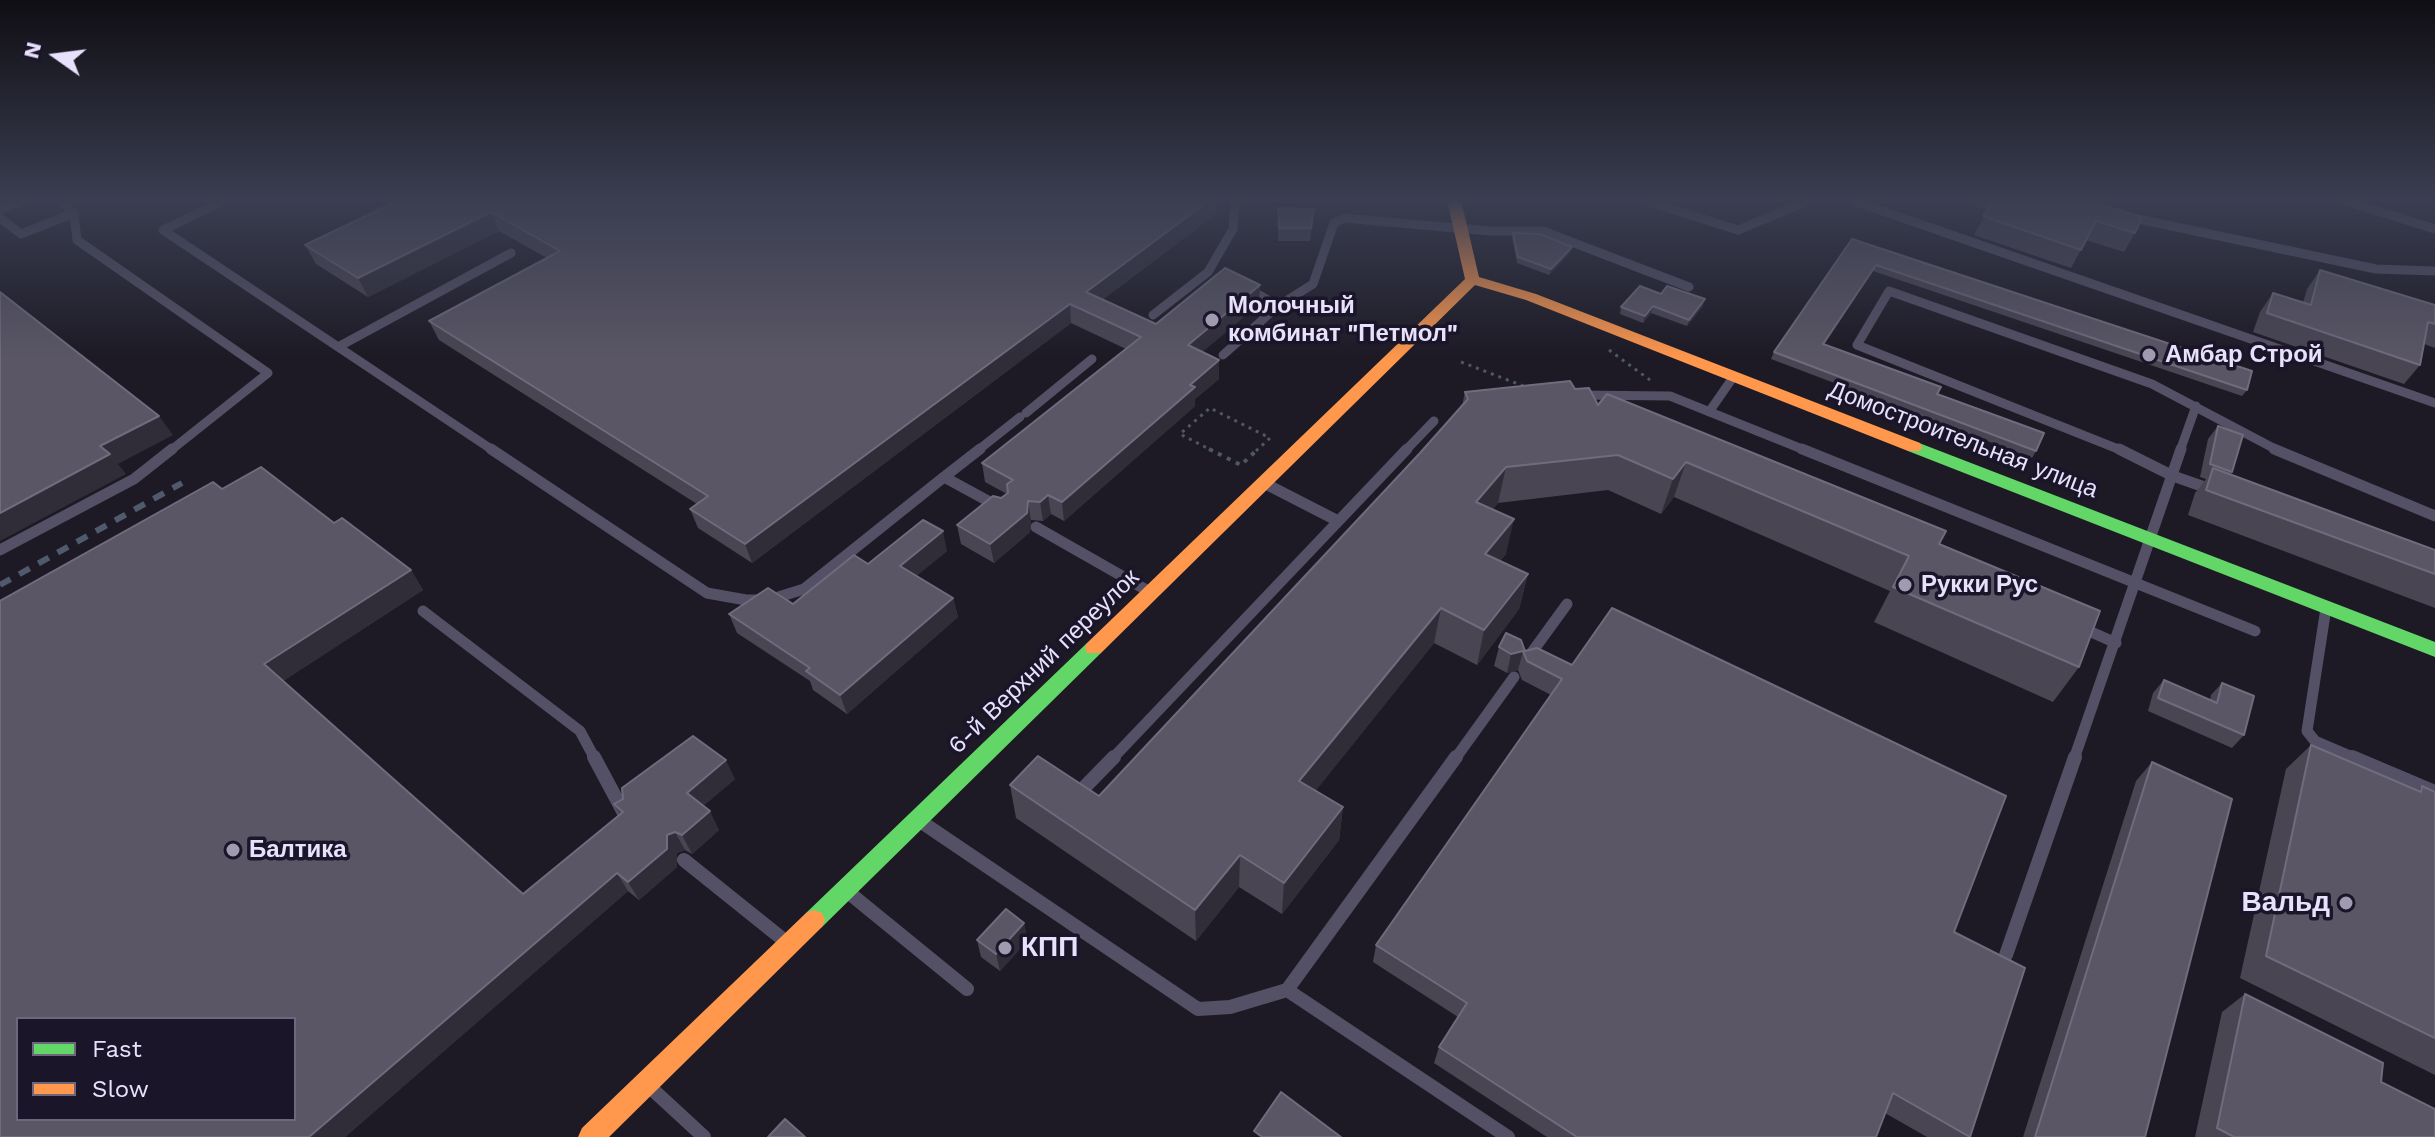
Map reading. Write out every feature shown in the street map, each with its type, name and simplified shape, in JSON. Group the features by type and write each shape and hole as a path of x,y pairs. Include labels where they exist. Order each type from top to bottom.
{"street":[{"path":"1466,253 1472,280"},
{"name":"Домостроительная улица","path":"1472,280 1531,297 2435,650"},
{"name":"6-й Верхний переулок","path":"591,1137 1472,280"}],"lane":[{"path":"0,550 134,479 268,373 96,253"},
{"path":"197,253 707,593 727,597 769,600 804,589 1092,359"},
{"path":"338,347 511,253"},
{"path":"1153,315 1208,272 1219,253"},
{"path":"1223,355 1278,306 1313,284 1324,253"},
{"path":"1601,253 1689,287"},
{"path":"2004,253 2435,403"},
{"path":"2300,253 2376,269 2435,271"},
{"path":"1208,272 1220,276"},
{"path":"1231,281 1278,306"},
{"path":"2231,497 2173,476 2107,443 1857,345 1889,291 2152,384 2265,445 2435,516"},
{"path":"1709,412 1734,376"},
{"path":"1545,395 1670,396 2255,631"},
{"path":"2006,955 2196,406"},
{"path":"1073,799 1434,421"},
{"path":"944,477 1003,509"},
{"path":"1264,482 1338,521"},
{"path":"1036,527 1151,592"},
{"path":"1524,663 1567,604"},
{"path":"2326,608 2307,731 2315,741 2435,792"},
{"path":"423,611 580,731 625,813"},
{"path":"2061,619 2116,643"},
{"path":"916,818 1198,1009 1230,1007 1287,990 1514,677"},
{"path":"684,860 788,943"},
{"path":"844,889 967,989"},
{"path":"1287,990 1508,1137"},
{"path":"646,1083 704,1137"}],"path":[{"path":"1602,345 1670,396"},
{"path":"1461,362 1545,395"},
{"path":"1210,408 1270,438 1241,465 1180,434 1210,408"}],"building":[{"path":"318,253 408,253 358,278"},
{"path":"556,253 1138,253 1086,292 1156,324 1225,268 1260,285 1188,345 1219,360 1190,385 1195,387 1062,502 1048,495 1040,502 1028,501 1027,513 990,544 957,525 993,496 1001,498 1008,493 1007,484 1013,480 982,463 1141,337 1070,304 745,544 690,509 708,496 429,321"},
{"path":"1517,253 1566,253 1551,269 1518,257"},
{"name":"Амбар Строй","path":"1842,253 1895,253 2252,371 2247,390 1876,265 1823,344 1941,387 1937,394 2044,433 2036,451 1774,352"},
{"path":"2320,270 2435,305 2435,324 2428,322 2420,365 2267,313 2273,293 2311,305"},
{"path":"1640,286 1661,294 1667,286 1705,299 1689,320 1653,306 1645,316 1621,307"},
{"path":"0,292 159,416 100,446 110,454 0,513"},
{"path":"1570,381 1575,389 1589,388 1598,405 1607,394 1946,531 1939,544 2100,611 2079,667 1893,587 1909,556 1686,462 1673,479 1618,455 1506,467 1476,502 1514,519 1485,554 1528,574 1484,630 1441,608 1299,781 1343,807 1284,883 1240,855 1195,910 1010,785 1038,756 1099,796 1420,453 1468,399 1465,392"},
{"path":"2218,426 2243,435 2232,472 2210,464"},
{"name":"Балтика","path":"261,467 334,523 342,518 411,570 264,664 523,894 623,812 614,804 623,799 622,788 693,736 726,760 687,793 710,811 682,835 675,832 667,835 667,849 628,882 617,873 309,1137 0,1137 0,601 213,482 222,489"},
{"path":"2213,468 2435,550 2435,574 2206,490"},
{"path":"923,520 943,531 900,566 953,598 840,695 806,671 810,668 729,614 768,588 793,604 854,555 868,564"},
{"path":"1612,608 2006,796 1954,932 2025,968 1970,1137 1893,1093 1876,1137 1577,1137 1439,1047 1467,1003 1376,945 1562,679 1527,661 1523,651 1511,654 1499,647 1506,633 1521,640 1525,651 1537,648 1572,665"},
{"path":"2164,680 2217,703 2222,683 2254,696 2244,735 2158,698"},
{"name":"Вальд","path":"2311,745 2421,792 2422,786 2435,792 2435,1038 2266,956"},
{"path":"2152,762 2232,799 2145,1137 2035,1137"},
{"path":"1006,909 1024,923 996,954 977,940"},
{"path":"2245,994 2383,1063 2381,1082 2435,1109 2435,1137 2234,1137 2217,1128"},
{"path":"1281,1092 1341,1137 1262,1137 1254,1131"},
{"path":"785,1119 805,1137 768,1137"}],"railway":[{"path":"0,585 182,483"}],"traffic: fast":[{"path":"1914,447 2435,650"},
{"path":"814,920 1094,648"}],"traffic: slow":[{"path":"1466,253 1472,280"},
{"path":"1472,280 1531,297 1914,447"},
{"path":"1094,648 1472,280"},
{"path":"591,1137 814,920"}],"place":[{"name":"Молочный комбинат \"Петмол\"","path":"1212,320"},
{"name":"Амбар Строй","path":"2149,355"},
{"name":"Рукки Рус","path":"1905,585"},
{"name":"Балтика","path":"233,850"},
{"name":"Вальд","path":"2346,903"},
{"name":"КПП","path":"1005,948"}]}
